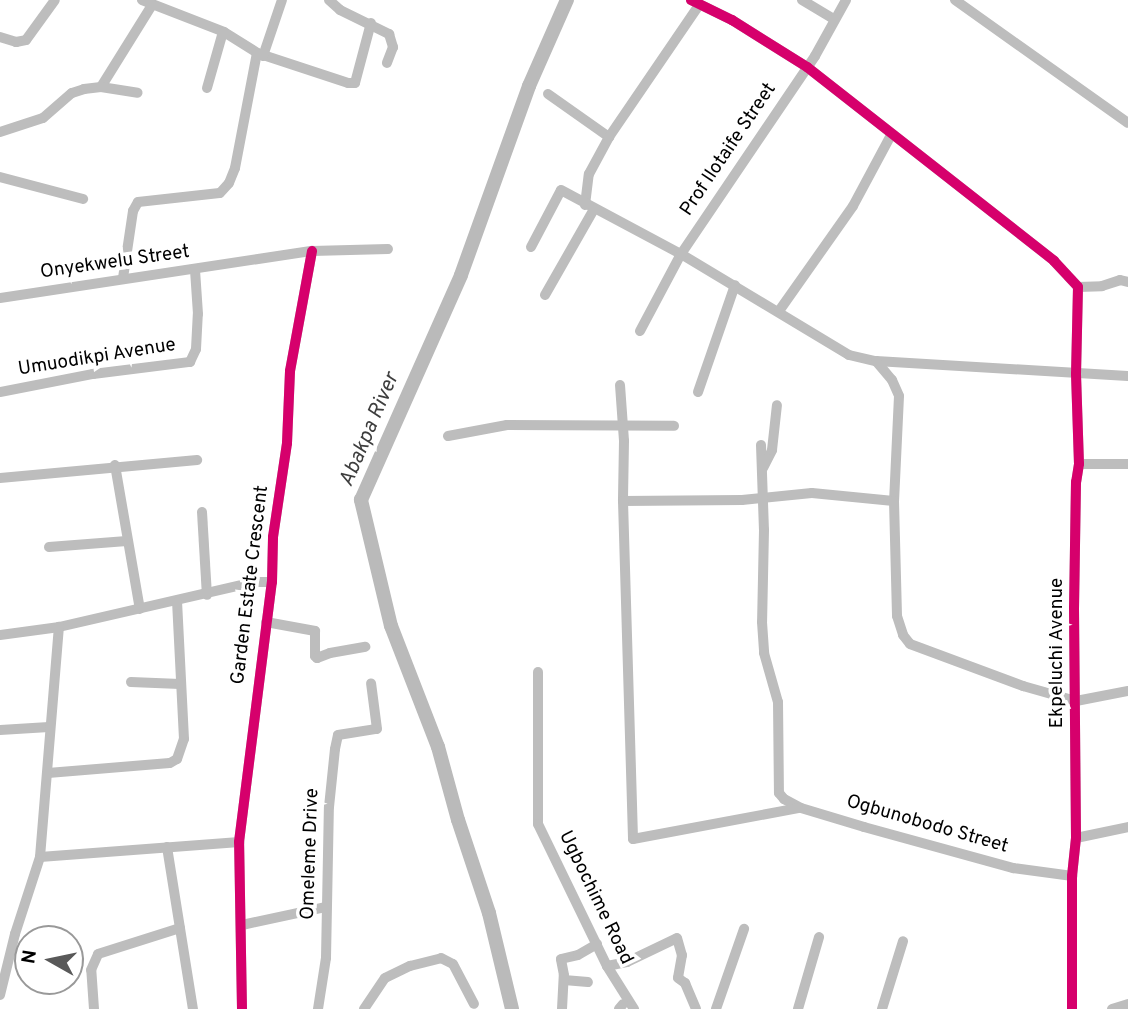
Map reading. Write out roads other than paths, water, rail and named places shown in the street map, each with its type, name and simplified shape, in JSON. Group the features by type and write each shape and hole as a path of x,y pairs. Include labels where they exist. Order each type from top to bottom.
{"street":[{"path":"0,37 16,42 26,40 55,0"},
{"path":"123,278 133,211 138,202 220,193 235,168 260,55 282,0"},
{"path":"329,0 340,10 371,23 392,40 393,47 387,63"},
{"path":"802,0 834,19"},
{"name":"Prof Ilotaife Street","path":"640,331 681,254 807,67 846,0"},
{"path":"955,0 1128,123"},
{"path":"101,87 147,2 223,32 260,55 311,73 355,83 371,23"},
{"path":"545,295 589,207 589,174 609,137 695,3 732,20 807,67 1054,261 1078,292 1120,280 1128,282"},
{"path":"207,88 223,32"},
{"path":"0,132 43,118 72,93 101,87 138,93"},
{"path":"548,94 609,137"},
{"path":"779,311 853,206 891,135"},
{"path":"0,177 83,199"},
{"path":"531,247 559,191 681,254 779,311 834,348 876,361 1128,376"},
{"name":"Onyekwelu Street","path":"0,298 123,278 236,265 312,251 388,249"},
{"name":"Garden Estate Crescent","path":"242,1009 239,842 272,582 272,537 287,443 289,371 312,251"},
{"name":"Umuodikpi Avenue","path":"0,392 93,374 190,362 196,349 198,314 195,270"},
{"path":"698,392 735,285"},
{"name":"Ekpeluchi Avenue","path":"1072,1009 1072,876 1076,838 1074,608 1076,482 1079,464 1076,374 1078,292"},
{"path":"876,361 892,380 899,396 894,501 897,616 903,635 910,644 1023,686 1076,701 1128,691"},
{"path":"620,385 633,839 801,807"},
{"path":"762,470 772,450 777,405"},
{"path":"448,436 508,425 674,426"},
{"path":"761,445 763,497"},
{"path":"0,478 197,460"},
{"path":"1079,464 1128,464"},
{"path":"115,466 140,609"},
{"path":"623,501 812,493 894,501"},
{"name":"Ogbunobodo Street","path":"763,497 762,622 764,653 778,702 779,793 784,799 801,807 1013,868 1072,876"},
{"path":"202,512 207,595"},
{"path":"50,547 127,541"},
{"path":"0,635 59,627 177,602 254,582 272,582"},
{"path":"48,773 170,763 177,759 184,738 177,602"},
{"path":"266,622 315,631 314,656 319,659 330,653 365,647"},
{"path":"0,995 40,857 59,627"},
{"name":"Ugbochime Road","path":"538,673 538,824 597,944 623,1004 634,1009"},
{"path":"131,682 180,684"},
{"name":"Omeleme Drive","path":"318,1009 326,958 325,907 330,875 330,793 338,735 377,729 371,683"},
{"path":"0,730 49,727"},
{"path":"1076,838 1128,827"},
{"path":"40,857 239,842"},
{"path":"167,847 193,1009"},
{"path":"242,925 325,907"},
{"path":"94,1009 93,961 98,954 180,928"},
{"path":"716,1009 744,929"},
{"path":"798,1009 818,937"},
{"path":"607,966 626,962 677,938 682,955 678,978 685,984 696,1009"},
{"path":"882,1009 903,941"},
{"path":"0,944 11,951"},
{"path":"562,1009 564,980 561,959 578,955 597,944"},
{"path":"364,1009 385,978 410,966 441,958 453,964 474,1004"},
{"path":"564,980 588,982"},
{"path":"1112,1009 1128,1003"}],"waterway":[{"name":"Abakpa River","path":"512,1009 489,913 458,820 438,747 391,626 361,500 461,275 529,86 567,0"}]}
